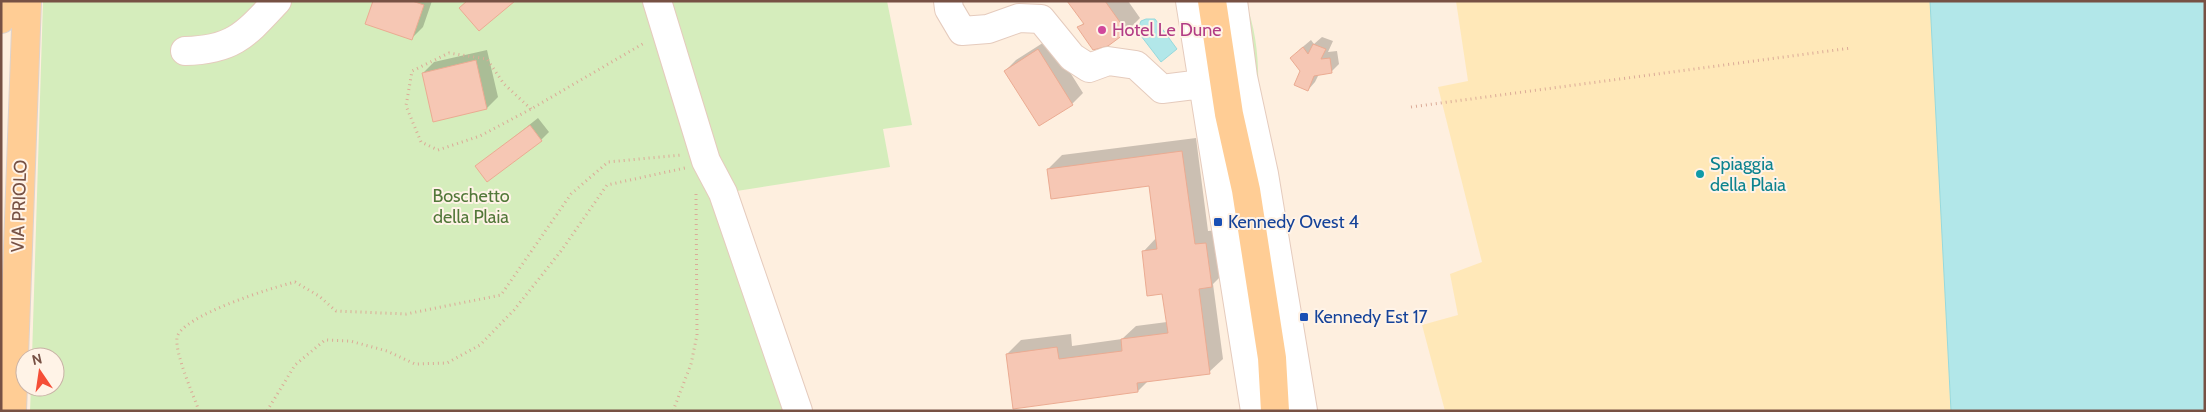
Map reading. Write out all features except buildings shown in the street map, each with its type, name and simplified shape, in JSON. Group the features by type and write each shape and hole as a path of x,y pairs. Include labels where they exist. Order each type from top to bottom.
{"main road":[{"path":"1,19 2,1"},
{"name":"VIA PRIOLO","path":"12,411 27,1"},
{"path":"1212,1 1229,114 1246,190 1272,358 1275,411"},
{"path":"1272,358 1286,411"}],"street":[{"path":"186,51 208,50 240,39 277,1"},
{"path":"657,1 706,161 727,206 798,411"},
{"path":"948,1 949,9 962,31 988,29 1019,18 1041,19 1072,58 1089,68 1108,60 1136,65 1162,89 1202,84"},
{"path":"1190,1 1255,411"},
{"path":"1233,1 1243,77 1264,174 1303,411"}],"path":[{"path":"531,109 504,84 487,58 449,53 412,72 406,106 421,142 438,150 480,136 531,109 666,30"},
{"path":"1412,107 1851,48"},
{"path":"199,411 177,347 177,335 182,328 192,322 235,300 295,282 319,296 336,311 406,314 501,295 571,194 608,162 688,154"},
{"path":"267,411 295,365 325,340 350,341 387,351 415,364 447,364 480,344 514,310 561,250 606,185 690,167"},
{"path":"673,411 691,364 697,335 696,184"}],"green space":[{"name":"Boschetto della Plaia","path":"43,1 887,1 912,125 883,129 890,167 711,195 787,411 30,411 31,397 65,397 65,347 32,347"},
{"path":"1245,1 1253,26 1257,53 1257,106"}],"sand":[{"name":"Spiaggia della Plaia","path":"1456,1 1930,1 1951,411 1445,411 1422,325 1458,315 1450,274 1482,262 1438,87 1468,81"}],"water":[{"path":"1930,1 2205,1 2205,411 1951,411"},
{"path":"1155,19 1177,49 1161,62 1138,32 1141,31 1139,26 1141,21"}],"place":[{"name":"Hotel Le Dune","path":"1102,30"},
{"name":"Spiaggia della Plaia","path":"1700,174"},
{"name":"Kennedy Ovest 4","path":"1218,222"},
{"name":"Kennedy Est 17","path":"1304,317"}]}
